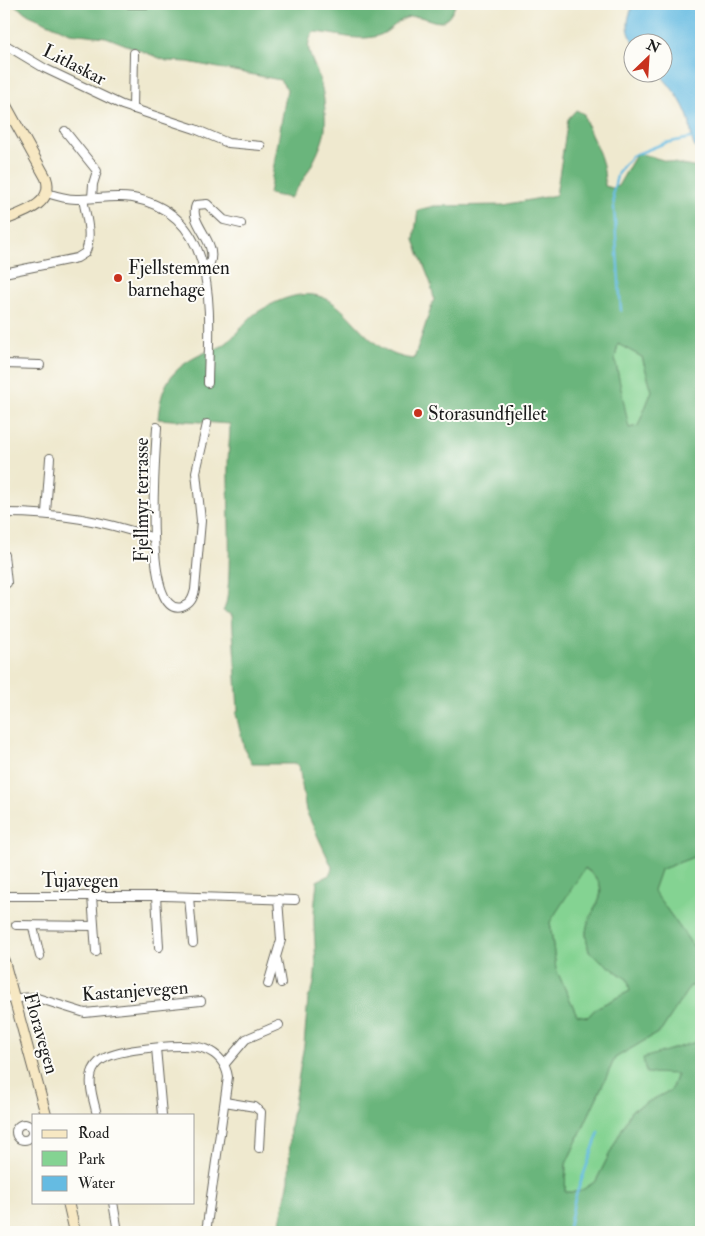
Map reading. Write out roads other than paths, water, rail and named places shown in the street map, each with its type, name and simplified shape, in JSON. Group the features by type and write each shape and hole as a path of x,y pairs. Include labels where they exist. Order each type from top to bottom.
{"street":[{"path":"129,4 148,4"},
{"name":"Litlaskar","path":"4,44 44,68 133,109 196,129 228,143 261,146"},
{"name":"Litlaskar","path":"133,109 134,53"},
{"path":"4,102 46,178 47,194 42,202 36,206 4,220"},
{"path":"65,131 98,171 92,189 92,198"},
{"path":"47,194 68,199 133,198 158,207 186,230 199,250 204,266 209,299 208,383"},
{"path":"4,273 77,258 85,253 88,241 88,228 82,199"},
{"path":"204,266 210,263 212,252 195,216 196,205 206,204 224,220 241,224"},
{"path":"4,364 40,365"},
{"name":"Fjellmyr terrasse","path":"157,427 154,538 162,593 166,602 172,607 179,608 187,605 193,599 195,590 201,521 196,472 207,424"},
{"path":"46,513 50,458"},
{"path":"4,512 46,513 79,517 154,538"},
{"path":"4,556 8,583"},
{"name":"Tujavegen","path":"4,896 156,896 296,900"},
{"path":"92,896 96,952"},
{"path":"156,896 159,947"},
{"path":"189,897 193,943"},
{"path":"268,984 277,958 281,930 278,899"},
{"path":"16,925 33,927 94,926"},
{"path":"33,927 40,956"},
{"path":"277,958 282,983"},
{"name":"Floravegen","path":"4,961 9,998 46,1114"},
{"name":"Kastanjevegen","path":"9,998 40,998 85,1013 202,1001"},
{"path":"224,1065 246,1039 279,1025"},
{"path":"97,1114 91,1079 98,1063 116,1054 156,1048 196,1046 213,1053 224,1065 228,1077 206,1232"},
{"path":"156,1048 162,1114"},
{"path":"225,1102 255,1107 261,1112 259,1148"},
{"path":"68,1204 75,1232"},
{"path":"114,1204 118,1232"}],"water":[{"path":"634,4 696,4 701,10 701,156 692,140 684,107 666,82 672,82 672,32 629,32 630,14"}],"waterway":[{"path":"621,311 613,192 618,172 632,156 665,143 691,138"},
{"path":"568,1232 575,1198 599,1132"}],"place":[{"name":"Fjellstemmen barnehage","path":"118,278"},
{"name":"Storasundfjellet","path":"418,413"}]}
